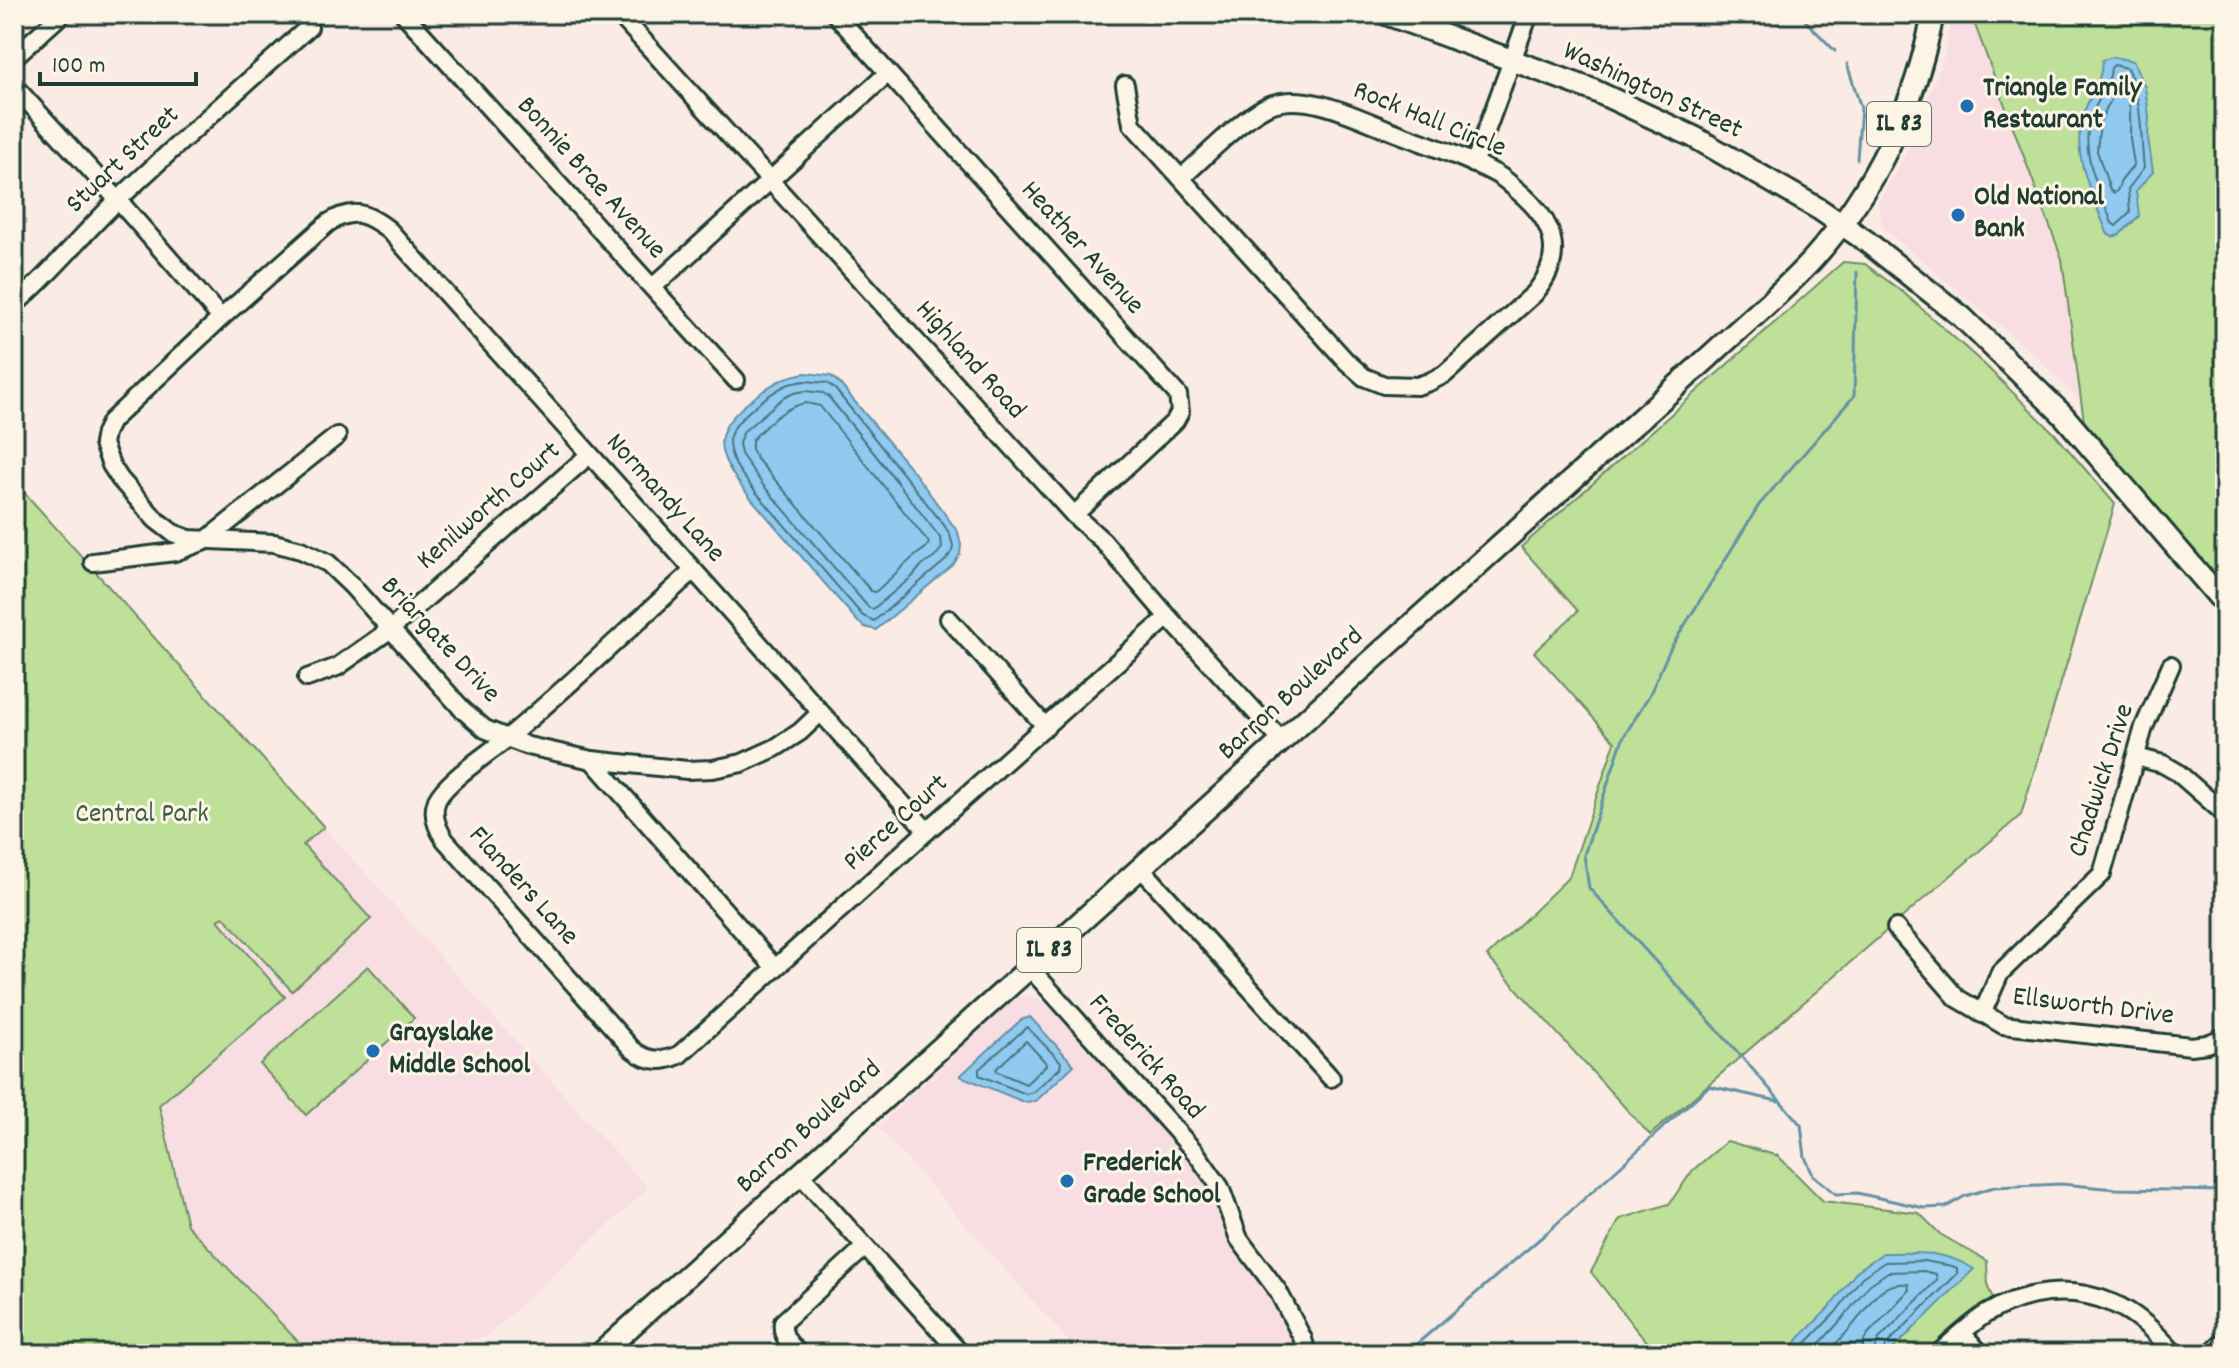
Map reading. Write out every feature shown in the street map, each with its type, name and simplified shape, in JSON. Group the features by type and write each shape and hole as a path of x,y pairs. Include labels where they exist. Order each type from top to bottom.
{"main road":[{"name":"Washington Street","path":"1386,14 1593,90 1694,137 1842,224 1962,317 2063,415 2225,604"},
{"name":"Barron Boulevard","path":"600,1354 1799,274 1857,203 1887,150 1902,118 1923,57 1933,14"}],"street":[{"path":"14,57 62,14"},
{"name":"Bonnie Brae Avenue","path":"404,14 736,380"},
{"name":"Highland Road","path":"619,14 1074,515 1103,541 1282,741"},
{"name":"Heather Avenue","path":"835,14 1178,395 1180,412 1175,421 1074,515"},
{"path":"1474,164 1529,14"},
{"name":"Stuart Street","path":"14,305 65,257 83,234 118,200 309,27"},
{"path":"653,287 888,73"},
{"path":"1125,85 1132,124 1181,178"},
{"path":"14,86 221,318"},
{"name":"Rock Hall Circle","path":"1299,100 1322,105 1501,176 1534,204 1559,245 1544,283 1534,294 1445,374 1398,391 1364,377 1346,361 1181,178 1254,113 1269,105 1299,100"},
{"name":"Normandy Lane","path":"221,318 328,223 355,213 372,217 389,230 927,831"},
{"name":"Briargate Drive","path":"221,318 111,421 105,433 103,444 115,472 156,520 173,533 205,541 274,543 301,550 328,563 463,710 485,729 528,746 592,760 687,770 713,769 742,763 775,748 800,732 820,713"},
{"path":"205,541 337,436"},
{"name":"Kenilworth Court","path":"307,678 337,667 391,629 589,455"},
{"name":"Briargate Drive","path":"93,562 175,552 205,541"},
{"path":"507,738 693,571"},
{"name":"Pierce Court","path":"657,1061 679,1055 1168,617"},
{"path":"949,619 1046,727"},
{"name":"Chadwick Drive","path":"1982,1014 2000,973 2102,874 2144,727 2171,665"},
{"name":"Flanders Lane","path":"507,738 445,788 435,807 437,827 445,840 632,1049 640,1056 657,1061"},
{"path":"2136,757 2163,764 2177,772 2225,814"},
{"path":"592,760 775,968"},
{"path":"1141,868 1331,1078"},
{"name":"Ellsworth Drive","path":"1896,928 1950,991 2003,1025 2191,1046 2225,1037"},
{"name":"Frederick Road","path":"1030,968 1196,1153 1220,1187 1239,1239 1278,1291 1303,1339 1307,1354"},
{"path":"800,1174 961,1354"},
{"path":"799,1354 785,1339 783,1322 865,1247"},
{"path":"1938,1354 1985,1315 2014,1300 2038,1294 2065,1293 2113,1303 2137,1317 2175,1354"},
{"path":"1962,1333 1981,1354"},
{"path":"2210,1354 2225,1340"}],"shaded area":[{"path":"1951,14 1971,14 2062,259 2081,402 2033,353 1883,228 1878,203 1911,145 1945,53"},
{"name":"Grayslake Middle School","path":"324,827 648,1189 487,1336 466,1342 441,1343 428,1354 310,1354 187,1225 159,1105 284,997 217,920"},
{"name":"Frederick Grade School","path":"1021,995 1037,998 1046,1004 1197,1160 1213,1189 1236,1256 1272,1297 1293,1334 1298,1354 1080,1354 878,1127 1010,1001"}],"green space":[{"path":"1971,14 2225,14 2225,604 2087,444 2062,259"},
{"path":"1843,262 1865,264 1904,293 1985,365 2055,434 2115,504 2021,815 1650,1135 1487,956 1569,877 1615,742 1534,652 1578,611 1521,547"},
{"name":"Central Park","path":"14,481 324,827 303,845 371,919 292,991 224,917 218,920 285,997 159,1105 187,1225 310,1354 14,1354"},
{"path":"368,966 414,1018 306,1115 260,1064"},
{"path":"1727,1141 1778,1156 1823,1201 1919,1213 1940,1234 1987,1261 1988,1288 1993,1298 1926,1354 1659,1354 1591,1272 1620,1219 1669,1204 1693,1170"}],"water":[{"path":"2113,57 2133,61 2145,87 2153,172 2136,191 2139,216 2119,235 2112,237 2107,233 2086,177 2079,133 2085,110 2100,77 2102,60"},
{"path":"806,373 831,376 840,384 913,471 958,532 960,554 953,565 876,630 858,622 749,496 723,455 723,433 740,410 779,381"},
{"path":"1030,1017 1074,1065 1036,1101 1024,1102 960,1076 1021,1020"},
{"path":"1883,1253 1941,1256 1974,1269 1888,1354 1789,1354 1798,1339 1830,1307 1857,1271"}],"waterway":[{"path":"1799,14 1835,51"},
{"path":"1847,64 1861,108 1857,159"},
{"path":"1857,272 1854,396 1759,505 1670,649 1650,694 1623,738 1584,855 1589,888 1801,1125 1805,1157 1813,1175 1836,1194 1857,1193 1924,1208 1946,1207 1965,1196 1994,1187 2061,1184 2116,1189 2225,1191"},
{"path":"1405,1354 1543,1236 1709,1086 1778,1101"}],"place":[{"name":"Triangle Family Restaurant","path":"1967,106"},
{"name":"Old National Bank","path":"1958,215"},
{"name":"Grayslake Middle School","path":"373,1051"},
{"name":"Frederick Grade School","path":"1067,1181"}]}
